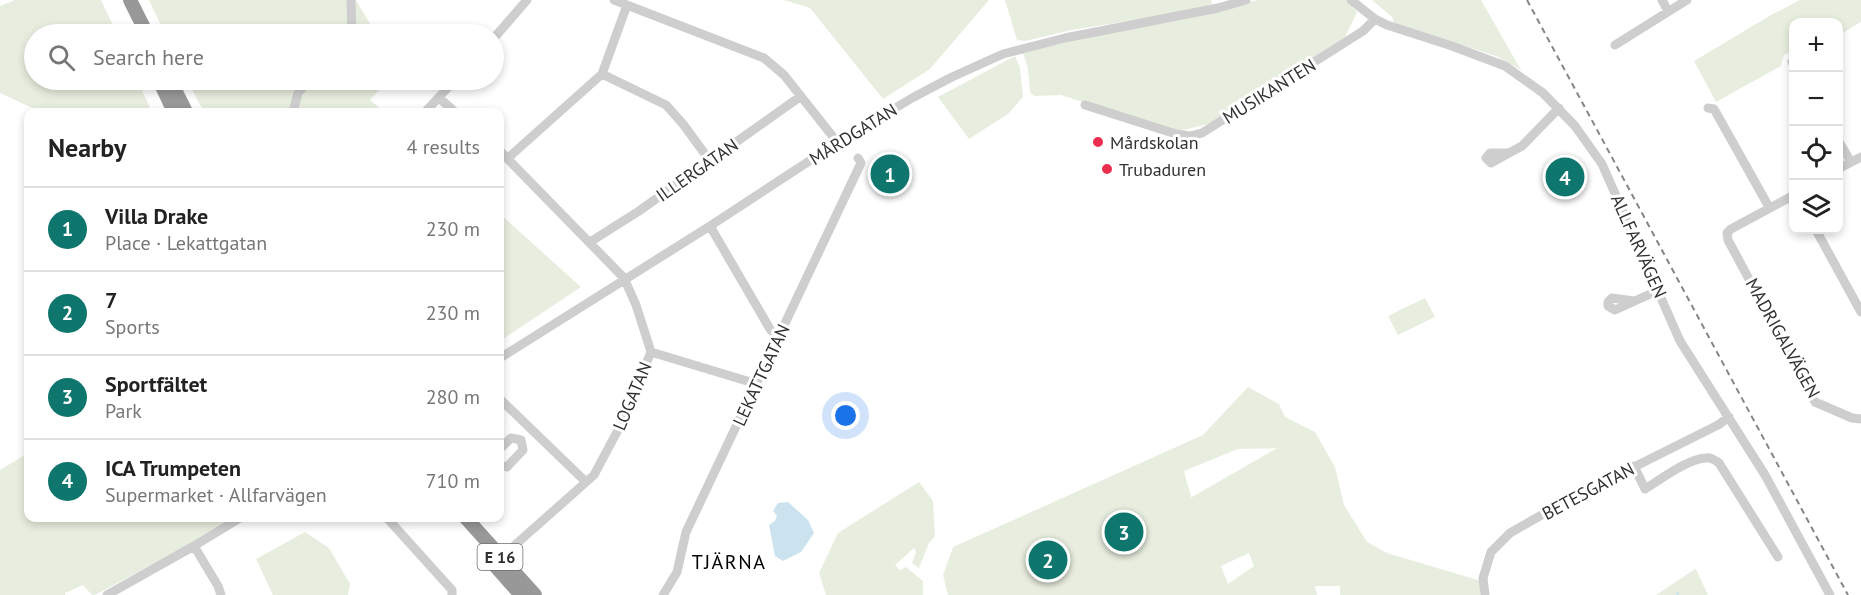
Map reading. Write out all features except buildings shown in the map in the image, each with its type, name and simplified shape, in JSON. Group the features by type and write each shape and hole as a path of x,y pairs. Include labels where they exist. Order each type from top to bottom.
{"highway":[{"path":"121,0 132,24"},
{"path":"130,0 142,24"},
{"path":"164,90 172,108"},
{"path":"175,90 184,108"},
{"name":"E 16","path":"457,522 521,595"},
{"name":"E 16","path":"469,522 535,595"}],"street":[{"path":"351,0 352,24"},
{"path":"504,26 527,0"},
{"path":"614,0 764,58 784,75 838,143"},
{"name":"MÅRDGATAN","path":"504,355 838,143 912,98 952,77 1003,54 1216,4 1246,0"},
{"name":"ALLFARVÄGEN","path":"1352,0 1375,19 1505,66 1543,93 1575,126 1602,164 1680,341 1765,475 1830,595"},
{"path":"1662,0 1668,11"},
{"path":"1615,45 1687,0"},
{"path":"507,158 602,74 627,5"},
{"name":"MUSIKANTEN","path":"1085,105 1176,134 1190,136 1202,133 1363,31 1375,19"},
{"path":"602,74 666,105 710,161"},
{"path":"294,108 301,90"},
{"path":"429,108 446,90"},
{"name":"ILLERGATAN","path":"590,242 801,96"},
{"path":"438,98 450,108"},
{"path":"1509,153 1521,146 1559,108"},
{"path":"1708,108 1714,109 1768,207 1789,197"},
{"path":"1843,147 1851,162"},
{"name":"LOGATAN","path":"504,155 624,278 636,305 651,352 618,430 594,475 514,548"},
{"path":"1843,167 1861,157"},
{"name":"LEKATTGATAN","path":"663,595 676,572 686,532 861,163 858,158"},
{"name":"MADRIGALVÄGEN","path":"1768,207 1727,233 1728,240 1815,402 1852,418 1861,419"},
{"path":"710,226 778,339"},
{"path":"1818,234 1861,312"},
{"path":"1634,301 1659,290"},
{"path":"651,352 757,384"},
{"path":"504,403 586,482"},
{"name":"BETESGATAN","path":"1485,595 1483,578 1491,552 1510,533 1566,501 1718,425 1729,417"},
{"path":"521,440 531,430"},
{"path":"504,445 511,438 521,440"},
{"path":"504,466 507,467 523,450 521,440"},
{"path":"1634,466 1645,489 1689,463 1706,458 1713,459 1719,464 1778,557"},
{"path":"107,595 118,592 233,522"},
{"path":"391,522 452,590 452,595"},
{"path":"194,546 218,585 221,595"}],"green space":[{"path":"15,0 101,0 112,24 24,24 24,90 142,90 150,108 32,108 0,93 0,6"},
{"path":"149,0 356,0 370,24 160,24"},
{"path":"784,0 989,0 930,69 883,99 810,8"},
{"path":"1005,0 1211,0 1212,3 1209,8 1072,30 1025,41 1017,40"},
{"path":"1257,0 1346,0 1357,12 1345,37 1208,124 1176,132 1061,95 1034,96 1030,92 1028,69 1023,53"},
{"path":"1372,0 1481,0 1521,70 1496,56 1394,23 1392,17"},
{"path":"1800,0 1861,0 1861,22 1843,33 1843,18 1789,18 1789,52 1784,55 1781,66 1716,102 1694,61"},
{"path":"1015,56 1020,68 1023,97 1008,114 969,139 938,97"},
{"path":"192,90 379,90 370,100 380,108 202,108"},
{"path":"504,218 581,287 504,338"},
{"path":"1425,298 1435,317 1398,335 1388,316"},
{"path":"1248,387 1279,404 1285,417 1315,432 1335,467 1344,505 1367,542 1387,553 1481,581 1480,595 1340,595 1340,586 1315,586 1317,595 948,595 943,575 953,547 1203,435","holes":["1277,448 1192,497 1191,497 1184,471 1238,449","1249,553 1254,566 1228,584 1221,566"]},
{"path":"24,455 24,522 228,522 95,595 92,595 83,585 65,595 0,595 0,470"},
{"path":"919,482 933,501 935,536 929,543 919,568 912,563 916,552 914,548 895,565 900,570 906,567 923,581 923,595 826,595 819,573 838,533"},
{"path":"305,532 329,548 350,584 348,595 273,595 256,559"},
{"path":"1695,569 1708,595 1656,595"}],"water":[{"path":"788,502 808,520 814,533 801,552 783,561 775,556 769,525 775,521 777,516 773,511 778,503"}],"railway":[{"path":"1527,0 1848,595"}],"place":[{"name":"Mårdskolan","path":"1098,142"},
{"name":"Trubaduren","path":"1107,169"},
{"name":"Villa Drake","path":"890,174"},
{"name":"ICA Trumpeten","path":"1565,177"},
{"name":"Sportfältet","path":"1124,532"},
{"name":"7","path":"1048,560"}],"district":[{"name":"TJÄRNA","path":"729,562"}]}
